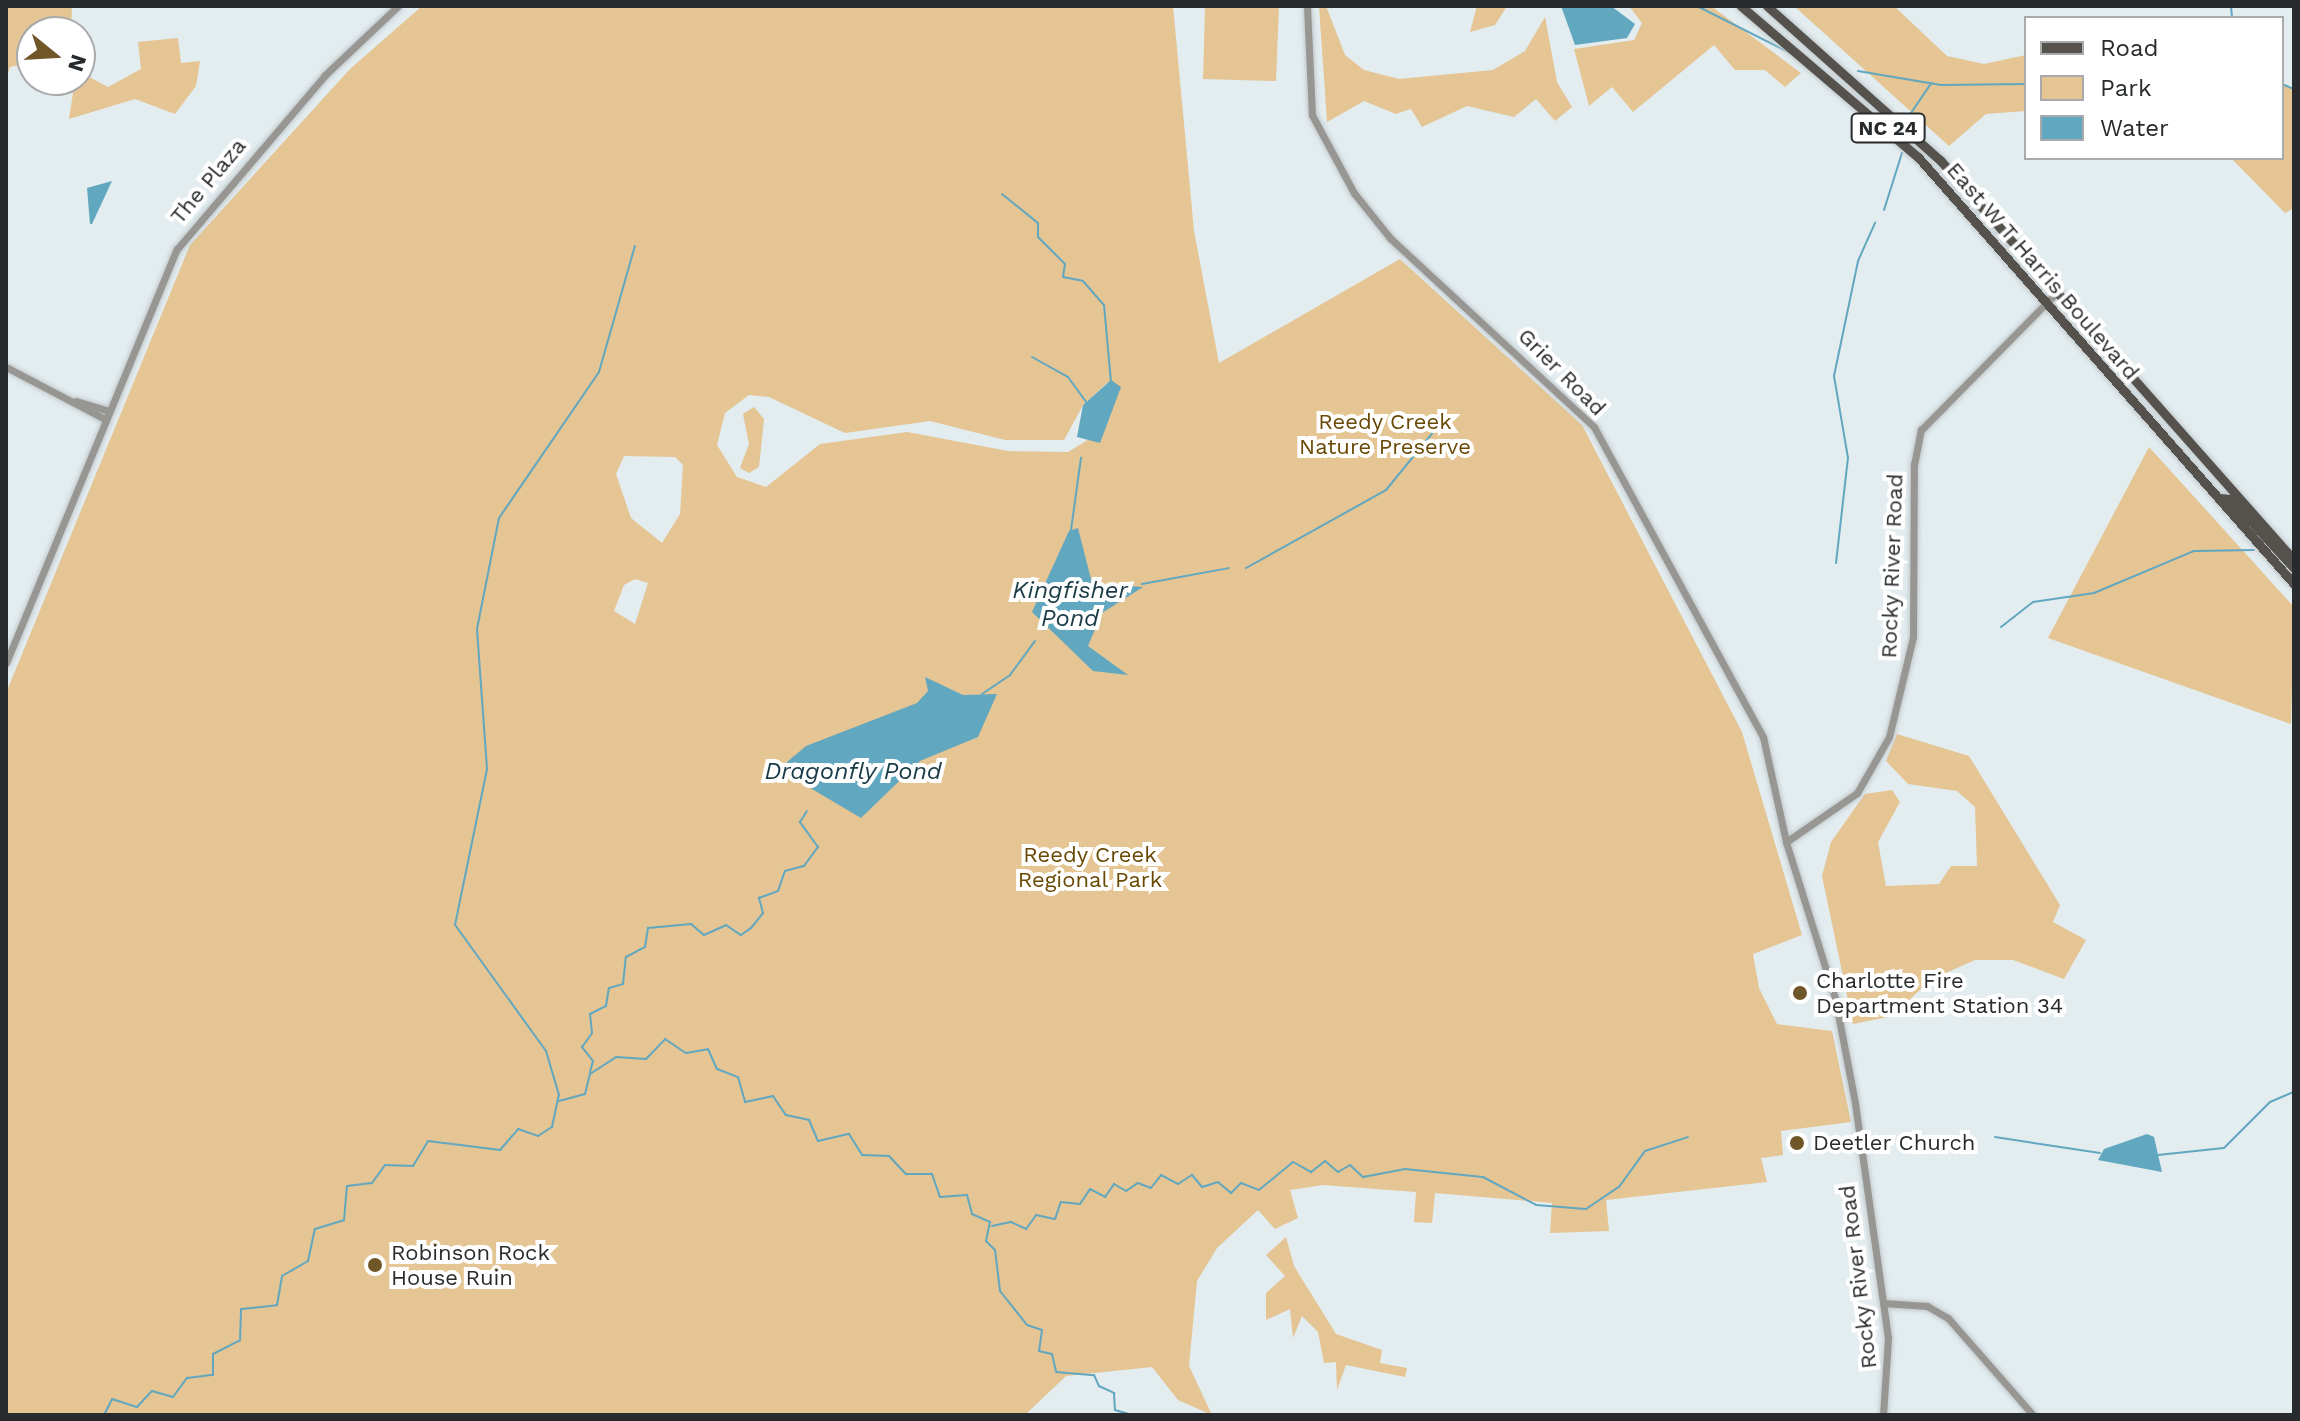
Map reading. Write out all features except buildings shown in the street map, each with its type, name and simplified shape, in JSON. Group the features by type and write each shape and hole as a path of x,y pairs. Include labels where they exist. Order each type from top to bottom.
{"main road":[{"name":"East W T Harris Boulevard","path":"1741,6 1897,137 2047,302 2294,584"},
{"name":"East W T Harris Boulevard","path":"1767,6 1900,119 2058,291 2294,560"},
{"path":"2219,498 2230,499 2294,568"}],"street":[{"name":"The Plaza","path":"6,663 162,277 191,227 325,75 398,6"},
{"name":"Grier Road","path":"1307,6 1307,92 1335,161 1380,228 1551,382 1604,441 1757,724 1786,842"},
{"name":"Rocky River Road","path":"1883,1415 1889,1375 1883,1303 1835,998 1786,842 1806,832 1866,781 1902,693 1913,637 1918,436 2058,291"},
{"path":"6,367 76,401 105,419"},
{"path":"76,401 108,411"},
{"path":"1782,821 1806,832"},
{"path":"1883,1303 1927,1306 1948,1318 2033,1415"}],"green space":[{"path":"6,6 72,6 72,16 16,16 16,66 10,67 6,80"},
{"path":"422,6 1173,6 1194,231 1219,363 1400,259 1582,425 1742,732 1802,935 1753,954 1759,988 1777,1024 1832,1031 1851,1122 1781,1131 1783,1155 1761,1158 1767,1182 1606,1200 1609,1231 1550,1233 1552,1203 1435,1193 1432,1223 1414,1222 1416,1192 1323,1185 1290,1190 1298,1218 1275,1229 1258,1210 1217,1248 1197,1281 1189,1366 1212,1415 1178,1400 1152,1367 1066,1376 1025,1415 6,1415 6,693 190,245 350,69","holes":["1107,383 1119,390 1104,430 1068,452 1008,451 907,432 820,444 766,487 737,477 717,445 725,413 749,395 769,397 845,433 930,421 1005,440 1064,440 1083,405","624,456 675,457 683,465 680,514 662,543 631,518 616,474","635,579 648,583 635,624 614,611 624,585"]},
{"path":"1205,6 1279,6 1276,81 1203,79"},
{"path":"1319,6 1326,6 1345,55 1364,70 1399,79 1493,70 1525,51 1545,17 1557,82 1572,107 1555,121 1536,99 1514,117 1467,106 1422,127 1411,109 1396,114 1364,101 1327,122"},
{"path":"1477,6 1507,6 1495,25 1470,32"},
{"path":"1629,6 1711,6 1801,73 1785,87 1765,70 1735,70 1714,45 1633,112 1612,87 1589,106 1574,49 1634,40 1642,23"},
{"path":"1794,6 1894,6 1947,56 1984,64 2024,55 2024,111 1986,114 1949,146"},
{"path":"178,38 181,63 200,61 196,86 175,114 135,99 69,119 73,96 96,96 96,81 108,87 141,69 138,42"},
{"path":"2284,85 2294,89 2294,208 2285,213 2233,160 2284,160"},
{"path":"754,407 764,419 759,467 749,473 740,468 749,444 743,414"},
{"path":"2149,447 2294,607 2291,724 2048,638"},
{"path":"1897,734 1969,756 2060,905 2053,922 2086,940 2064,979 2013,960 1975,960 1930,980 1893,1016 1853,1024 1822,876 1831,842 1865,794 1892,790 1900,802 1878,842 1886,886 1939,884 1951,866 1977,866 1975,807 1957,791 1908,784 1886,761"},
{"path":"1286,1237 1294,1266 1336,1334 1382,1350 1380,1363 1407,1368 1405,1377 1346,1365 1337,1390 1336,1362 1324,1363 1318,1332 1302,1316 1293,1338 1290,1309 1266,1320 1266,1293 1285,1276 1266,1255"}],"water":[{"path":"1561,6 1611,6 1635,24 1627,38 1575,45"},
{"path":"112,181 92,224 90,224 87,188"},
{"path":"1111,380 1121,387 1100,443 1077,437 1083,405"},
{"name":"Kingfisher Pond","path":"1078,528 1092,583 1143,587 1102,613 1088,646 1128,675 1093,671 1032,612 1069,531"},
{"name":"Dragonfly Pond","path":"925,677 963,695 997,694 978,737 920,761 861,818 790,776 787,762 806,746 917,703 928,691"},
{"path":"2147,1134 2154,1137 2162,1172 2098,1160 2104,1149"}],"waterway":[{"path":"1697,6 1790,53"},
{"path":"2231,6 2232,16"},
{"path":"1858,71 1941,85 2024,84"},
{"path":"1909,116 1931,83"},
{"path":"2284,85 2294,89"},
{"path":"1884,210 1902,153"},
{"path":"1002,194 1038,223 1038,237 1065,264 1063,277 1083,281 1104,305 1111,382"},
{"path":"1836,563 1848,458 1834,376 1858,261 1875,223"},
{"path":"104,1415 112,1399 137,1407 152,1391 173,1397 187,1378 213,1375 213,1354 240,1340 241,1309 277,1305 282,1276 308,1261 315,1229 344,1220 347,1186 372,1183 385,1165 413,1166 428,1141 500,1150 518,1129 538,1136 552,1127 559,1095 546,1051 455,925 487,769 477,629 499,518 599,372 635,246"},
{"path":"1032,357 1068,377 1088,405"},
{"path":"1246,568 1386,490 1439,425"},
{"path":"1071,530 1081,458"},
{"path":"2001,627 2033,602 2094,593 2194,551 2254,550"},
{"path":"1142,584 1229,568"},
{"path":"982,694 1010,675 1035,641"},
{"path":"590,1072 593,1061 582,1047 592,1033 590,1014 606,1006 609,988 623,984 626,957 645,947 648,928 691,924 704,935 726,925 741,935 751,928 763,913 759,898 778,891 785,871 804,866 818,847 800,822 807,811"},
{"path":"559,1101 585,1094 590,1074 616,1057 646,1059 665,1039 686,1053 708,1049 717,1069 738,1077 745,1102 773,1096 786,1115 809,1120 818,1141 849,1134 862,1155 889,1156 906,1174 932,1174 940,1197 967,1195 972,1214 990,1222 986,1241 995,1250 1000,1291 1027,1325 1042,1330 1039,1351 1052,1354 1056,1372 1094,1375 1099,1386 1114,1393 1115,1410 1133,1415"},
{"path":"2158,1155 2224,1148 2270,1102 2294,1092"},
{"path":"992,1226 1011,1222 1026,1229 1036,1215 1055,1219 1061,1202 1080,1204 1090,1189 1105,1197 1114,1184 1126,1191 1138,1183 1151,1188 1161,1175 1178,1184 1192,1175 1202,1187 1218,1182 1231,1193 1241,1183 1259,1190 1293,1162 1311,1172 1325,1161 1338,1172 1350,1165 1363,1177 1405,1169 1483,1177 1536,1205 1586,1209 1619,1187 1645,1151 1688,1137"},
{"path":"1995,1137 2100,1153"}],"place":[{"name":"Charlotte Fire Department Station 34","path":"1800,993"},
{"name":"Deetler Church","path":"1797,1143"},
{"name":"Robinson Rock House Ruin","path":"375,1265"}],"park label":[{"name":"Reedy Creek Nature Preserve","path":"1385,434"},
{"name":"Reedy Creek Regional Park","path":"1090,866"}]}
